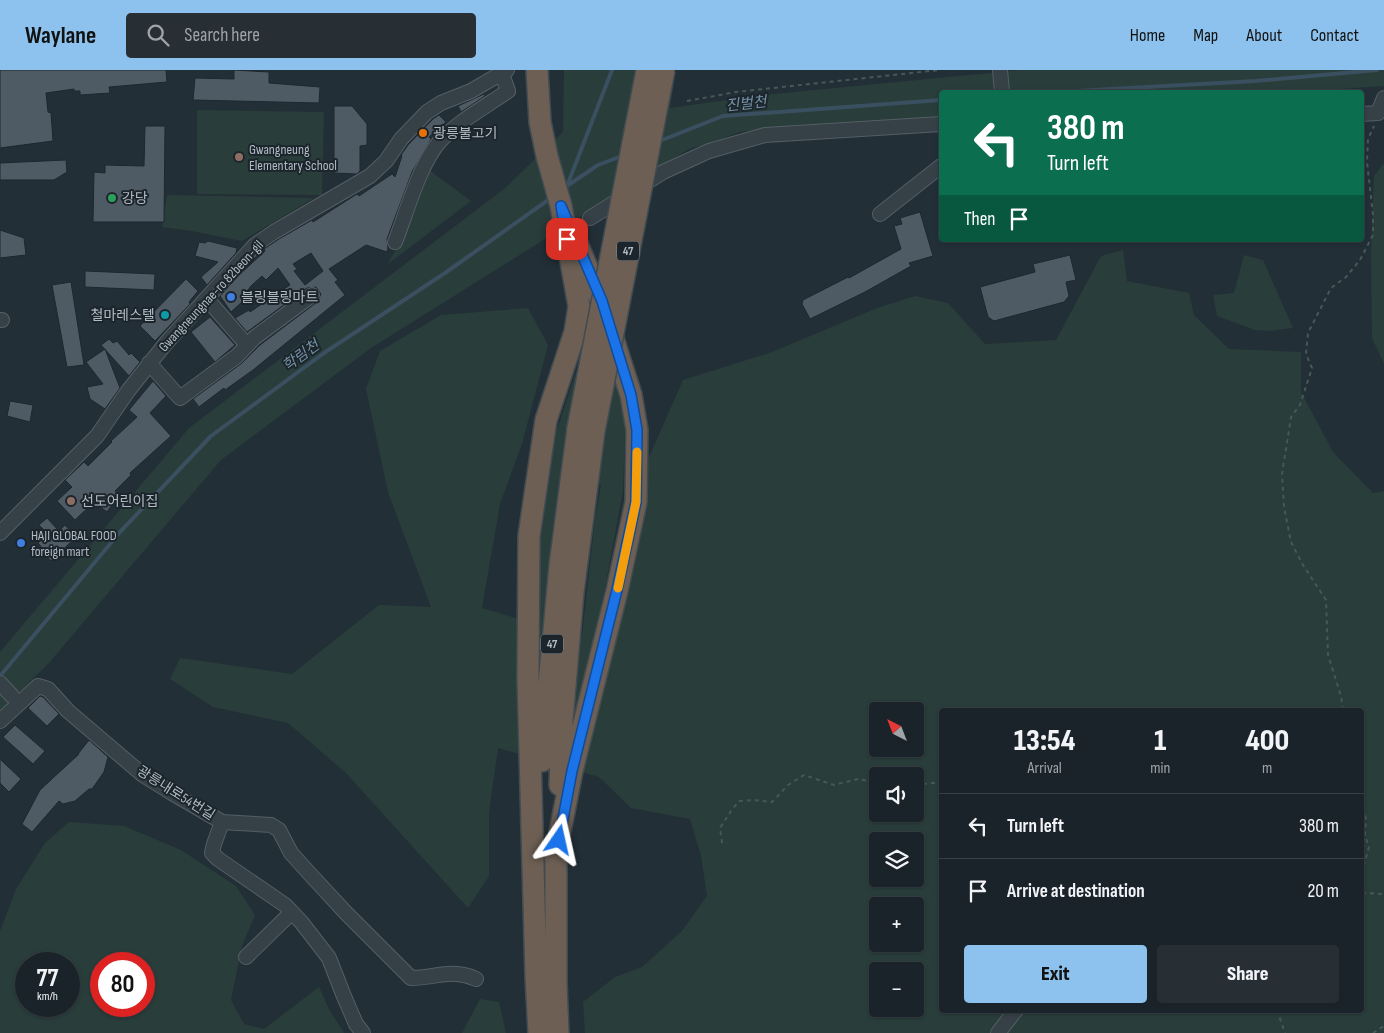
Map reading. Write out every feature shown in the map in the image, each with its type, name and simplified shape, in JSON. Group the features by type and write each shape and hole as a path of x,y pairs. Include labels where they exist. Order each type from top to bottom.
{"highway":[{"path":"533,861 528,679 529,536 546,420 575,332 578,306 561,206 540,122 537,70"},
{"name":"47","path":"539,1033 533,861 560,565 586,430 647,70"},
{"name":"47","path":"558,1033 555,857 562,721 586,430 664,70"},
{"path":"555,857 572,771 617,590 636,502 637,439 631,395 602,301 561,206"}],"street":[{"path":"1000,70 1002,90"},
{"path":"395,242 426,161 441,141 472,115 508,90 505,72"},
{"name":"Gwangneungnae-ro 82beon-gil","path":"0,533 97,436 149,363 254,246 274,232 370,176 427,112 441,103 505,72"},
{"path":"1364,114 1378,113 1384,98"},
{"path":"590,218 663,172 710,151 766,135 939,124"},
{"path":"880,214 939,168"},
{"path":"149,363 180,398 237,356 254,338 312,295"},
{"path":"207,299 247,345"},
{"path":"0,683 12,696"},
{"name":"광릉내로54번길","path":"0,721 38,686 48,689 68,711 143,775 222,822 271,824 279,830 291,852 309,873 346,913 412,978 424,978 449,973 468,976 476,980"},
{"path":"222,822 212,853 285,905 302,923 329,958 346,1002 362,1033"},
{"path":"246,957 292,912"},
{"path":"998,1033 1014,1013"}],"path":[{"path":"687,101 736,92 939,70"},
{"path":"1343,708 1341,696 1328,655 1326,600 1303,565 1291,542 1284,507 1282,474 1291,417 1300,405 1312,368 1306,354 1308,333 1331,288 1346,277 1360,260 1373,235 1373,215 1367,162 1368,139 1378,113"},
{"path":"722,843 720,828 739,802 753,800 772,802 788,785 804,775 834,785 858,779 869,781"},
{"path":"924,784 939,782"},
{"path":"1364,811 1366,819 1365,836 1369,847 1369,853 1364,865"},
{"path":"1364,893 1384,894"},
{"path":"1278,1013 1285,1033"},
{"path":"1373,1033 1384,1026"}],"green space":[{"path":"564,70 676,70 670,108 763,95 1020,70 1384,70 1384,86 1326,90 939,90 939,117 790,126 740,132 689,149 371,348 221,460 48,664 0,710 0,652 189,428 504,189 563,132"},
{"path":"197,110 324,112 322,195 197,194"},
{"path":"1384,163 1384,364 1372,338 1371,254 1374,176"},
{"path":"429,170 471,201 388,264 403,236"},
{"path":"167,195 314,198 242,241 162,227"},
{"path":"1123,250 1127,281 1189,293 1194,315 1229,349 1301,352 1301,392 1333,452 1373,493 1384,491 1384,1033 585,1033 583,1002 615,977 642,967 682,931 707,896 701,856 690,819 631,808 599,777 498,748 489,813 489,876 468,908 346,773 288,723 213,707 170,679 180,658 292,674 379,605 431,607 388,492 366,389 380,351 441,315 528,308 548,345 522,444 500,504 482,608 533,623 537,526 557,430 576,372 600,344 618,381 625,428 623,491 594,640 645,466 683,380 772,352 877,308 915,296 948,303 985,344 1056,340 1101,256","holes":["561,474 601,485 595,518 582,636 544,625 552,532"]},
{"path":"1244,255 1263,260 1293,328 1269,331 1255,330 1217,316 1213,295 1234,293"},
{"path":"69,822 124,826 181,850 236,886 255,915 242,946 231,1000 244,1024 264,1029 319,987 329,1009 344,1033 0,1033 0,931 16,889 45,843"},
{"path":"480,999 499,1002 506,1033 462,1033"}],"building":[{"path":"0,70 166,70 167,82 109,87 110,93 80,95 80,91 74,91 74,89 46,93 48,112 51,113 53,141 0,148"},
{"path":"234,70 269,72 269,83 320,87 319,103 193,100 195,78 234,79"},
{"path":"484,94 485,96 461,112 458,106"},
{"path":"334,106 352,106 367,124 367,145 360,146 360,171 357,174 334,173"},
{"path":"439,115 446,122 429,137 431,139 412,172 387,239 387,252 366,245 329,269 338,280 335,282 345,295 253,370 225,390 224,388 199,407 193,399 242,363 260,345 317,302 321,294 316,287 307,288 247,332 235,318 249,310 250,312 290,285 278,268 266,280 262,276 251,286 241,299 243,301 231,312 220,296 265,251 264,249 312,220 313,222 357,194 359,196 392,174 395,177 401,155 433,119","holes":["311,253 323,271 305,285 294,271 297,269 293,264"]},
{"path":"145,126 165,126 164,222 93,222 94,172 105,173 105,165 144,166"},
{"path":"66,160 67,172 54,180 0,180 0,163"},
{"path":"920,212 933,256 909,263 911,266 865,292 810,319 802,304 803,300 849,278 901,249 894,226 902,224 900,218"},
{"path":"0,230 24,238 26,255 0,258"},
{"path":"208,241 237,248 236,253 207,285 201,277 218,262 195,256 199,242 205,243"},
{"path":"1070,255 1076,280 1066,282 1069,296 1064,302 994,321 988,317 980,287 1035,272 1033,264"},
{"path":"85,271 155,274 154,290 85,287"},
{"name":"철마레스텔","path":"186,279 198,291 189,302 190,304 155,341 140,326"},
{"path":"71,282 84,365 67,367 52,285"},
{"path":"210,317 235,345 215,362 191,332"},
{"path":"109,339 113,343 117,341 129,355 131,353 140,362 129,376 101,345"},
{"path":"105,349 120,388 105,409 90,399 87,387 103,384 86,362"},
{"path":"153,381 166,396 150,413 171,436 130,473 131,475 115,491 120,494 107,512 94,502 75,520 57,501 72,487 65,480 84,462 88,466 137,417 129,410"},
{"path":"10,401 33,405 30,422 7,416"},
{"path":"47,518 59,531 65,525 76,537 51,561 38,543 48,534 39,525"},
{"path":"40,696 59,714 47,726 28,708"},
{"path":"15,725 45,751 33,764 3,737"},
{"path":"89,740 108,757 104,772 92,789 89,789 75,801 63,804 59,801 32,832 22,824 40,790 79,754"},
{"path":"0,759 21,779 9,792 0,783"}],"waterway":[{"name":"학림천","path":"563,189 567,186 612,70"},
{"name":"진벌천","path":"1094,90 1255,81 1377,70"},
{"name":"진벌천","path":"657,142 723,116 939,100"},
{"name":"진벌천","path":"567,186 598,165 622,156"},
{"name":"학림천","path":"0,676 120,532 211,436 324,353 445,273 551,198"}],"slow traffic":[{"path":"618,588 636,502 637,452"}],"place":[{"name":"광릉불고기","path":"423,133"},
{"name":"Gwangneung Elementary School","path":"239,157"},
{"name":"강당","path":"112,198"},
{"name":"블링블링마트","path":"231,297"},
{"name":"철마레스텔","path":"165,315"},
{"name":"선도어린이집","path":"71,501"},
{"name":"HAJI GLOBAL FOOD foreign mart","path":"21,543"}],"route":[{"path":"559,840 572,771 617,590 636,502 637,430 631,395 602,301 561,206 567,239"}]}
